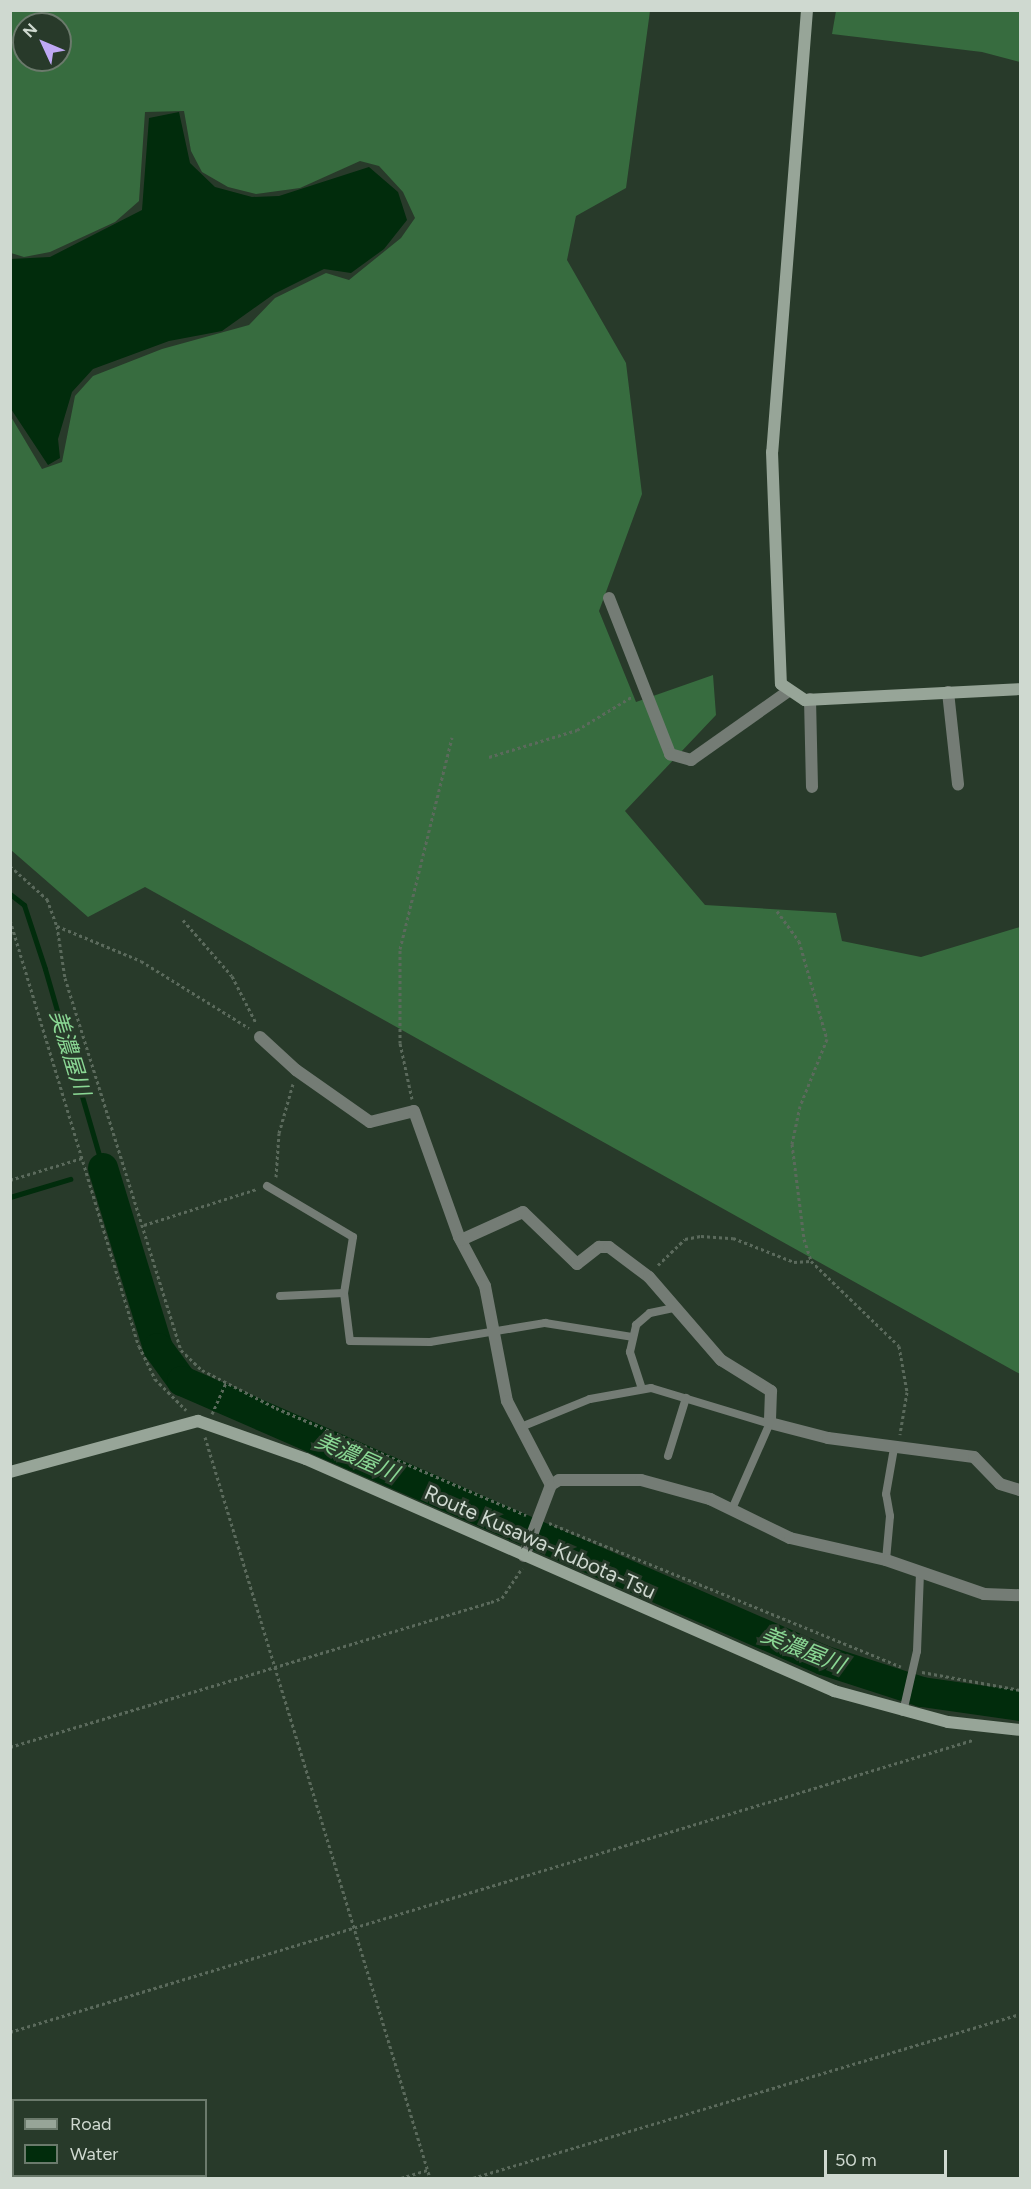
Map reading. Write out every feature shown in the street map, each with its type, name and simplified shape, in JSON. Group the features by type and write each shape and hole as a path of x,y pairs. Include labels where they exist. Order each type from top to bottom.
{"main road":[{"path":"807,10 772,452 777,670 787,692 810,699 1020,689"},
{"path":"10,1472 204,1422"},
{"name":"Route Kusawa-Kubota-Tsu","path":"204,1422 306,1459 798,1677 904,1707 988,1727 1020,1730"}],"street":[{"path":"609,598 670,754 691,760 787,692"},
{"path":"948,692 958,784"},
{"path":"810,699 813,787"},
{"path":"260,1036 296,1070 370,1122 414,1111 461,1240 485,1286 507,1401 551,1485"},
{"path":"461,1240 523,1212 577,1264 599,1247 609,1247 649,1277 721,1360 771,1391 769,1423 898,1448 974,1457 1000,1484 1020,1490"},
{"path":"526,1557 551,1485 559,1480 641,1480 732,1509 790,1538 886,1560 984,1594 1020,1595"}],"lane":[{"path":"267,1186 353,1237 354,1255 344,1293 350,1341 430,1342 545,1323 632,1337"},
{"path":"280,1296 344,1293"},
{"path":"642,1389 630,1352 632,1337 643,1317 674,1308"},
{"path":"520,1427 590,1399 642,1389 686,1398 769,1423 732,1509"},
{"path":"668,1456 686,1398"},
{"path":"886,1560 890,1516 886,1494 898,1448"},
{"path":"904,1707 913,1672 921,1572"}],"path":[{"path":"489,757 577,730 645,690"},
{"path":"414,1111 400,1043 399,959 452,737"},
{"path":"10,866 47,899 57,926 65,978 144,1225 181,1350 226,1383 540,1519 885,1664 913,1672 1020,1690"},
{"path":"777,910 799,941 827,1039 800,1106 792,1144 811,1261 899,1346 907,1392 898,1448"},
{"path":"10,920 138,1346 162,1389 204,1422 274,1666 430,2178"},
{"path":"183,920 232,976 260,1036"},
{"path":"57,926 141,961 260,1036"},
{"path":"144,1225 267,1186 276,1176 279,1133 296,1070"},
{"path":"10,1180 82,1158"},
{"path":"649,1277 667,1252 701,1236 733,1238 794,1262 811,1261"},
{"path":"204,1422 226,1383"},
{"path":"10,1747 502,1598 526,1557"},
{"path":"10,2032 968,1744 988,1727"},
{"path":"473,2178 1020,2014"},
{"path":"401,2178 427,2170"}],"shaded area":[{"path":"11,11 650,11 626,188 576,216 567,260 626,363 642,494 599,611 636,702 713,675 716,715 625,811 705,905 836,913 842,941 921,957 1020,927 1020,1374 145,887 88,917 11,850 10,415 42,469 62,462 75,396 93,376 162,349 249,325 275,298 326,273 349,280 401,238 415,218 403,192 379,166 360,161 300,188 256,194 228,187 202,172 191,151 184,111 145,112 139,201 115,222 50,252 24,257 11,253"},
{"path":"836,11 1020,11 1020,62 982,52 832,34"}],"water":[{"path":"179,112 190,163 215,187 252,197 279,196 369,167 398,192 407,220 384,249 351,273 324,269 274,294 222,331 169,341 93,369 72,392 58,439 60,458 48,465 11,409 11,259 50,257 142,210 149,118"}],"waterway":[{"name":"美濃屋川","path":"10,894 24,905 45,969 103,1168 96,1170"},
{"name":"美濃屋川","path":"103,1168 158,1348 182,1381 823,1660 922,1692 1020,1706"},
{"path":"10,1197 70,1179"}]}
